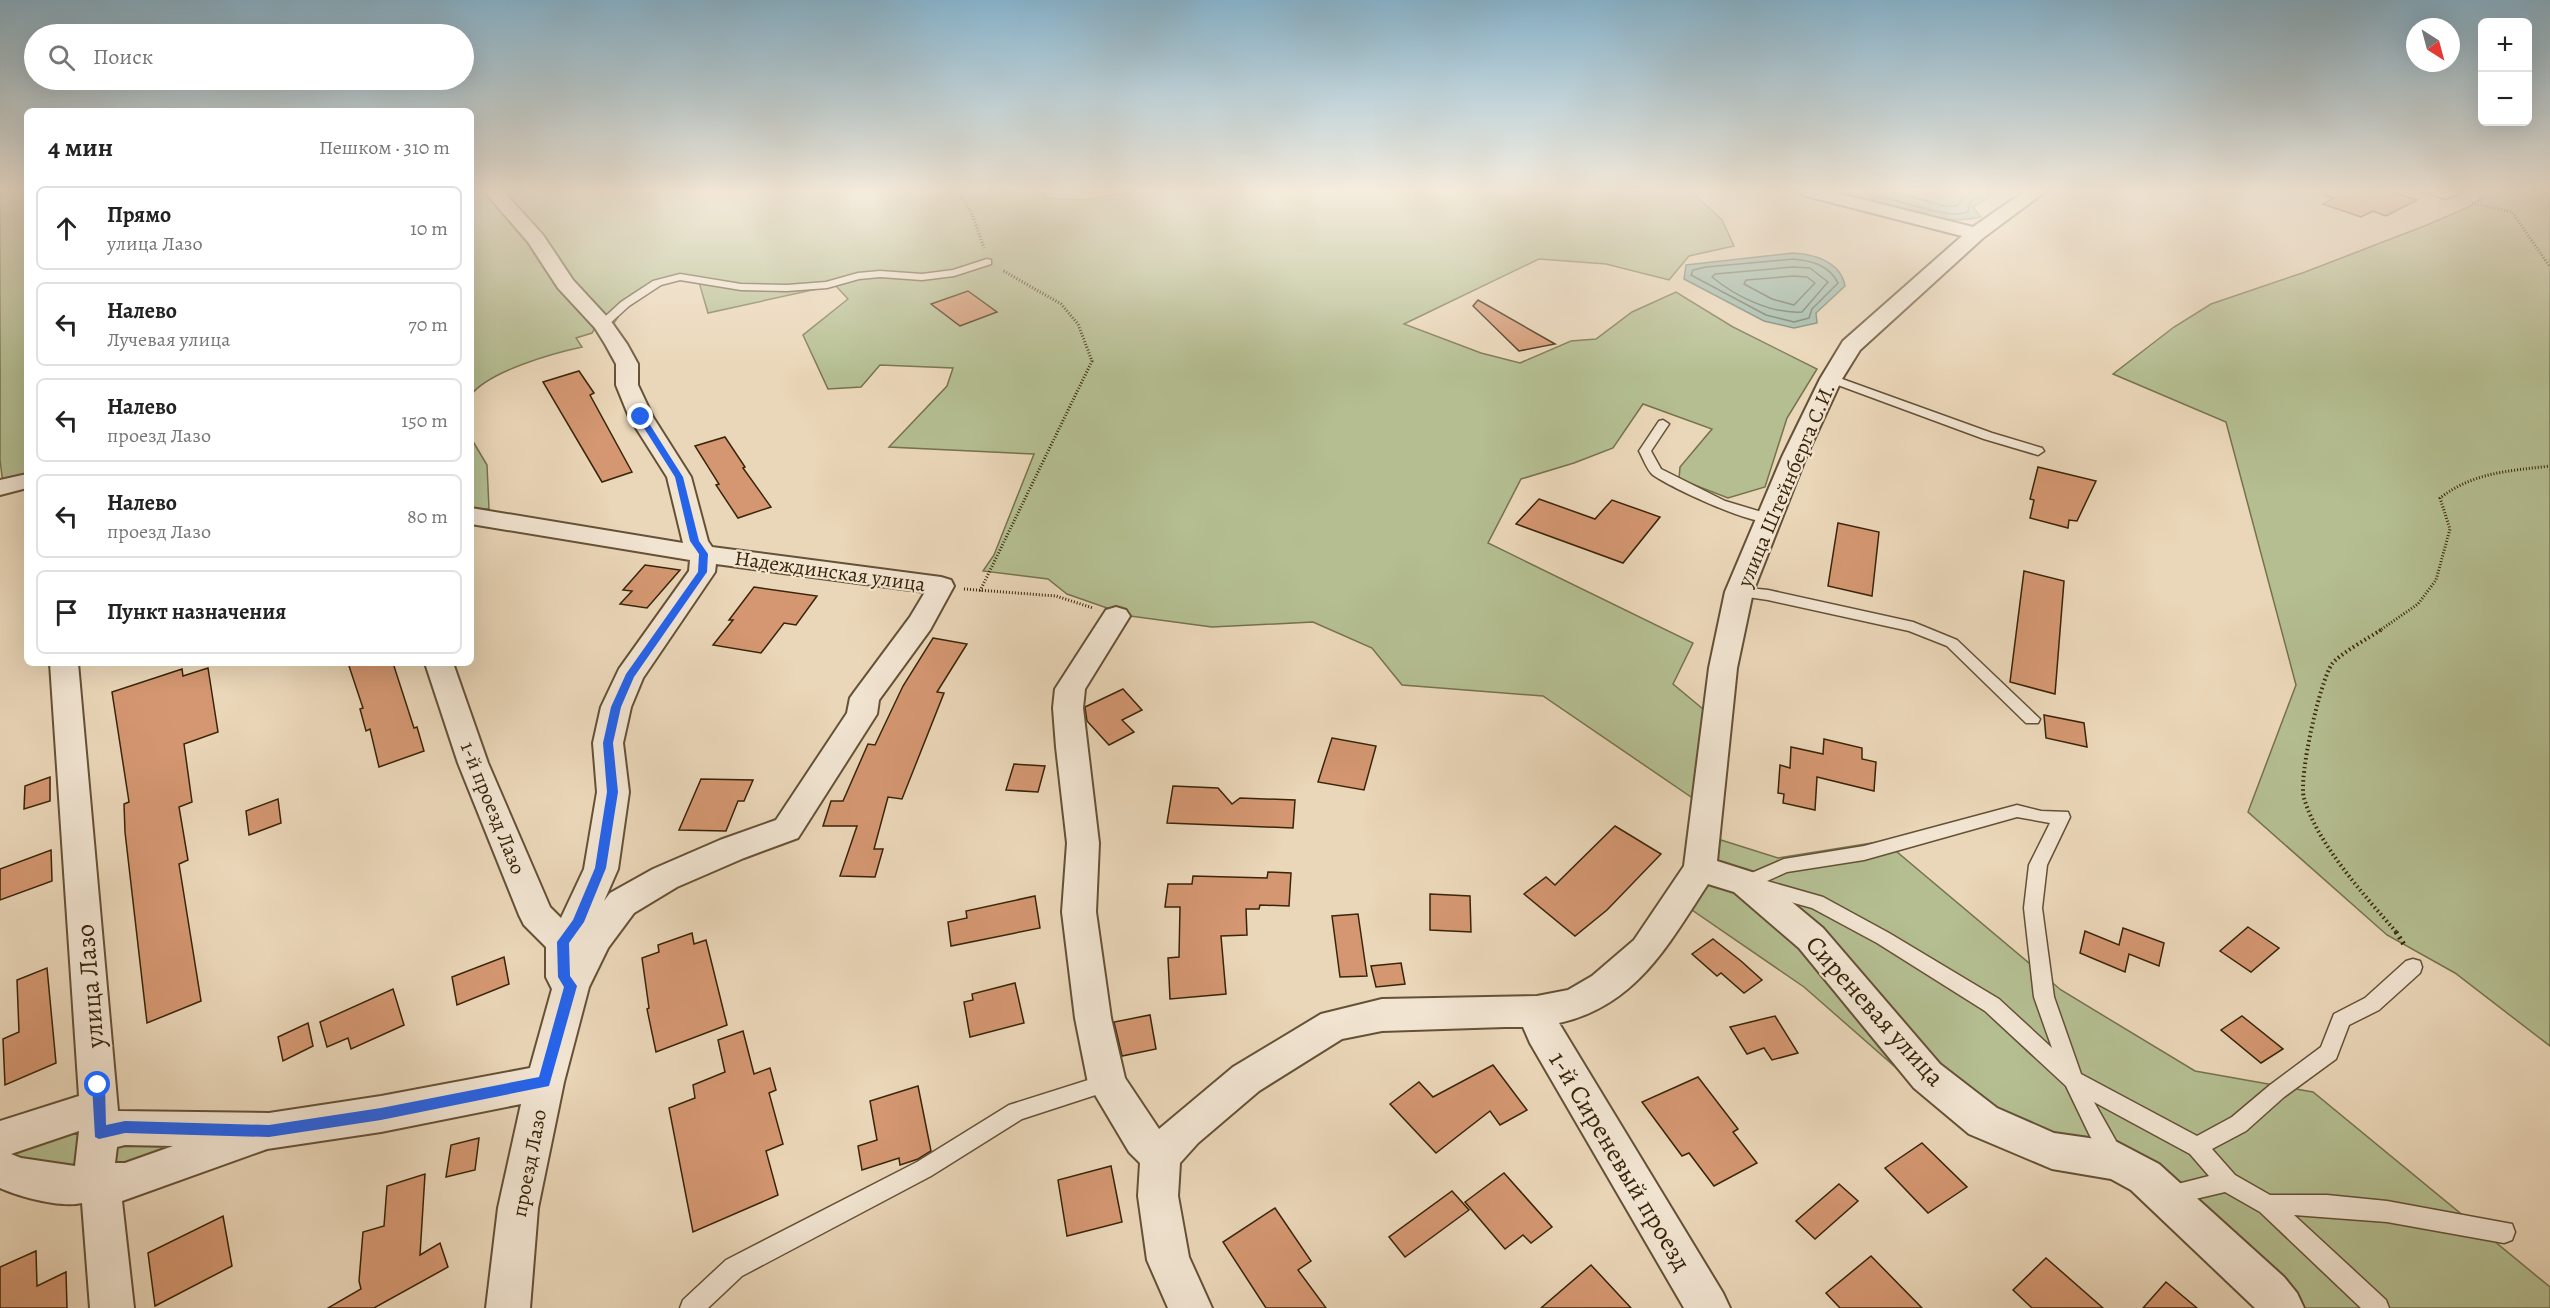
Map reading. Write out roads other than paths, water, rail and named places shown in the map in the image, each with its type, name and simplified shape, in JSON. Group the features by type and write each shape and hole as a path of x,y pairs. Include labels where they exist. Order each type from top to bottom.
{"street":[{"path":"544,252 565,284 603,324 627,364 627,385 641,417 679,477 695,541 704,554 702,572 629,676 616,707 608,743 613,792 601,868 578,922 563,942 564,977 571,986"},
{"name":"улица Штейнберга С.И.","path":"1700,868 1723,668 1739,592 1794,457 1831,379 1851,345 1956,252"},
{"path":"0,488 24,482"},
{"name":"Надеждинская улица","path":"474,516 704,554 941,586"},
{"name":"проезд Лазо","path":"508,1308 518,1208 545,1082 571,986 596,938 622,903 665,878 732,849 787,829 862,714 865,698 940,592 941,586"},
{"path":"1116,616 1070,689 1068,708 1083,843 1079,912 1093,1018 1107,1083 1143,1139 1160,1156"},
{"name":"улица Лазо","path":"64,666 98,1085 99,1120 93,1181 103,1204 112,1308"},
{"name":"1-й проезд Лазо","path":"440,666 473,763 536,915 563,942"},
{"path":"1190,1308 1168,1260 1158,1196 1160,1156 1184,1130 1246,1078 1334,1025 1382,1015 1537,1012 1575,1004 1605,987 1646,950 1700,868"},
{"name":"Сиреневая улица","path":"1700,868 1746,884 1811,938 1927,1076 1983,1121 2052,1152 2117,1161 2145,1177 2269,1292 2282,1308"},
{"name":"1-й Сиреневый проезд","path":"1537,1012 1543,1032 1708,1308"},
{"path":"0,1139 99,1120 125,1127 269,1131 381,1114 545,1082"},
{"path":"0,1168 17,1176 72,1186 93,1181 125,1182 269,1131"}],"lane":[{"path":"603,324 625,304 657,283 680,277 741,288 788,288 827,285 858,276 880,274 921,277 954,273 987,262"},
{"path":"1831,379 1988,436 2038,451"},
{"path":"1663,424 1645,451 1656,471 1720,504 1770,519"},
{"path":"1739,592 1768,594 1913,627 1952,643 2032,719"},
{"path":"1746,884 1784,866 1864,853 2017,811 2041,817 2062,817 2038,865 2033,908 2044,997 2073,1080 2097,1129 2117,1161"},
{"path":"1746,884 1817,903 1883,938 1992,1005 2073,1080 2197,1147 2228,1182 2268,1205 2378,1308"},
{"path":"2197,1147 2239,1124 2277,1091 2329,1053 2341,1020 2372,1004 2413,967"},
{"path":"691,1308 734,1268 924,1169 1016,1112 1107,1083"},
{"path":"2167,1196 2228,1182"},
{"path":"2268,1205 2302,1203 2424,1216 2504,1232"}],"water":[{"path":"1793,253 1809,255 1832,265 1838,271 1845,286 1816,313 1817,323 1794,328 1764,321 1684,279 1686,265"}]}
